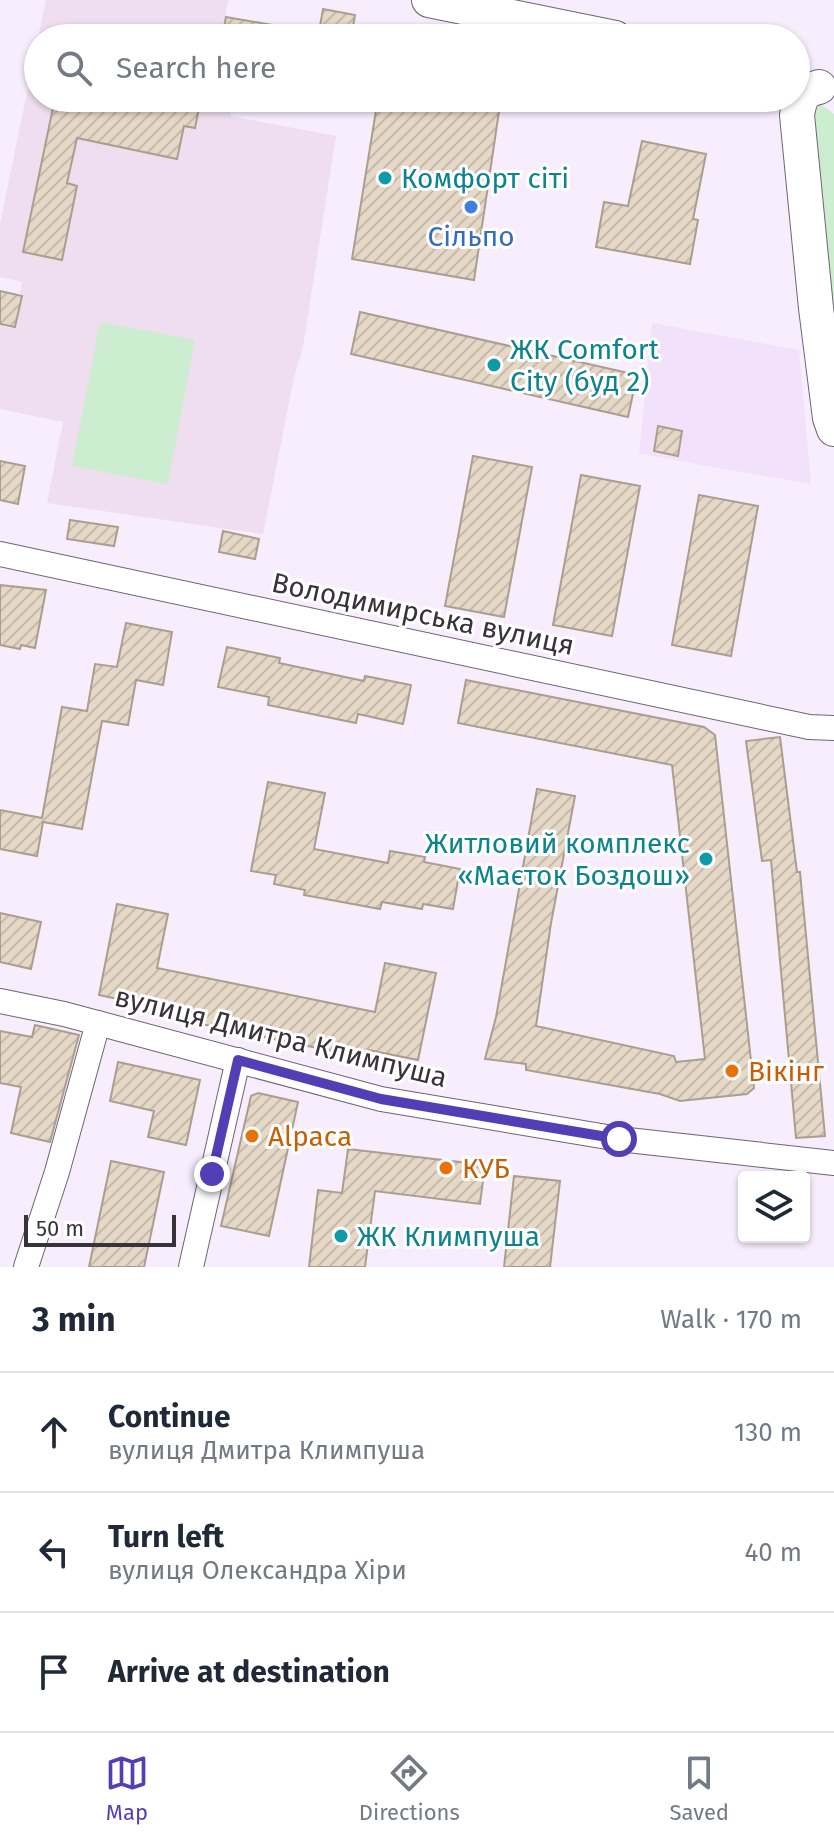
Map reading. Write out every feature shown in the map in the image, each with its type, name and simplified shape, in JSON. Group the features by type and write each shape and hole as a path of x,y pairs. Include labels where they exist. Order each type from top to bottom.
{"street":[{"path":"429,0 546,24"},
{"path":"792,112 830,418 834,429"},
{"name":"Володимирська вулиця","path":"0,554 809,727 834,728"},
{"name":"вулиця Дмитра Климпуша","path":"0,1001 98,1023 381,1099 619,1139 834,1163"},
{"path":"26,1267 57,1172 98,1023"},
{"path":"191,1267 238,1060"}],"shaded area":[{"path":"46,0 228,0 224,24 41,24"},
{"path":"24,107 24,112 231,112 231,116 336,136 303,347 294,377 263,534 47,503 63,422 0,409 0,326 16,329 23,295 20,294 22,282 0,277 0,224"},
{"path":"652,323 799,350 811,484 639,454"}],"green space":[{"path":"822,105 834,114 834,365 811,156 815,107"},
{"path":"100,322 195,340 168,484 72,466"}],"building":[{"path":"323,9 355,15 353,24 320,24"},
{"path":"226,17 267,24 225,24"},
{"path":"52,112 198,112 195,128 184,126 177,159 77,138 67,183 77,186 62,260 23,252"},
{"path":"376,112 499,112 474,280 352,259"},
{"path":"642,141 706,154 693,219 698,220 690,264 596,247 604,202 628,206"},
{"path":"0,291 22,296 15,327 0,324"},
{"name":"ЖК Comfort City (буд 2)","path":"360,312 637,375 628,417 351,354"},
{"path":"658,426 682,431 678,456 654,451"},
{"path":"473,456 532,467 504,617 445,606"},
{"path":"0,461 25,466 18,504 0,500"},
{"path":"581,475 640,486 612,636 553,625"},
{"path":"699,495 758,506 731,656 672,645"},
{"path":"70,520 118,527 114,546 67,539"},
{"path":"223,531 259,539 255,559 219,552"},
{"path":"0,585 46,590 35,648 0,645"},
{"path":"126,623 172,632 163,685 136,680 128,725 102,721 82,829 43,822 37,856 0,849 0,810 42,818 62,707 87,711 95,664 117,667"},
{"path":"227,647 280,658 279,663 364,681 365,676 411,685 403,724 358,714 356,723 268,705 269,697 218,687"},
{"name":"Житловий комплекс «Маєток Боздош»","path":"466,680 704,727 715,735 754,1088 747,1094 680,1101 660,1094 526,1070 526,1064 485,1059 496,1017 537,789 575,796 551,923 536,1026 674,1056 676,1062 705,1059 672,765 458,723"},
{"path":"780,737 797,872 800,872 825,1136 796,1138 771,860 762,861 746,741"},
{"path":"268,782 325,793 314,849 388,863 390,851 425,857 424,862 460,869 453,909 423,904 422,909 382,902 380,909 304,895 305,890 274,884 276,875 251,871"},
{"path":"117,904 168,914 157,968 375,1012 385,963 436,973 418,1060 368,1050 366,1058 148,1013 150,1006 99,995"},
{"path":"0,913 41,922 31,969 0,962"},
{"path":"35,1025 79,1035 50,1142 11,1133 21,1087 0,1083 0,1031 32,1037"},
{"path":"118,1062 200,1080 186,1145 148,1137 154,1111 110,1101"},
{"path":"258,1093 298,1102 269,1236 221,1226 251,1096"},
{"name":"ЖК Климпуша","path":"348,1149 485,1165 480,1204 375,1191 365,1267 309,1267 318,1190 342,1193"},
{"path":"111,1161 164,1172 144,1267 89,1267"},
{"path":"514,1176 560,1181 550,1267 504,1267"}],"place":[{"name":"Комфорт сіті","path":"385,178"},
{"name":"Сільпо","path":"471,207"},
{"name":"ЖК Comfort City (буд 2)","path":"494,365"},
{"name":"Житловий комплекс «Маєток Боздош»","path":"706,859"},
{"name":"Вікінг","path":"732,1071"},
{"name":"Alpaca","path":"252,1136"},
{"name":"КУБ","path":"446,1168"},
{"name":"ЖК Климпуша","path":"341,1236"}],"route":[{"path":"212,1174 238,1060 381,1099 619,1139"}]}
